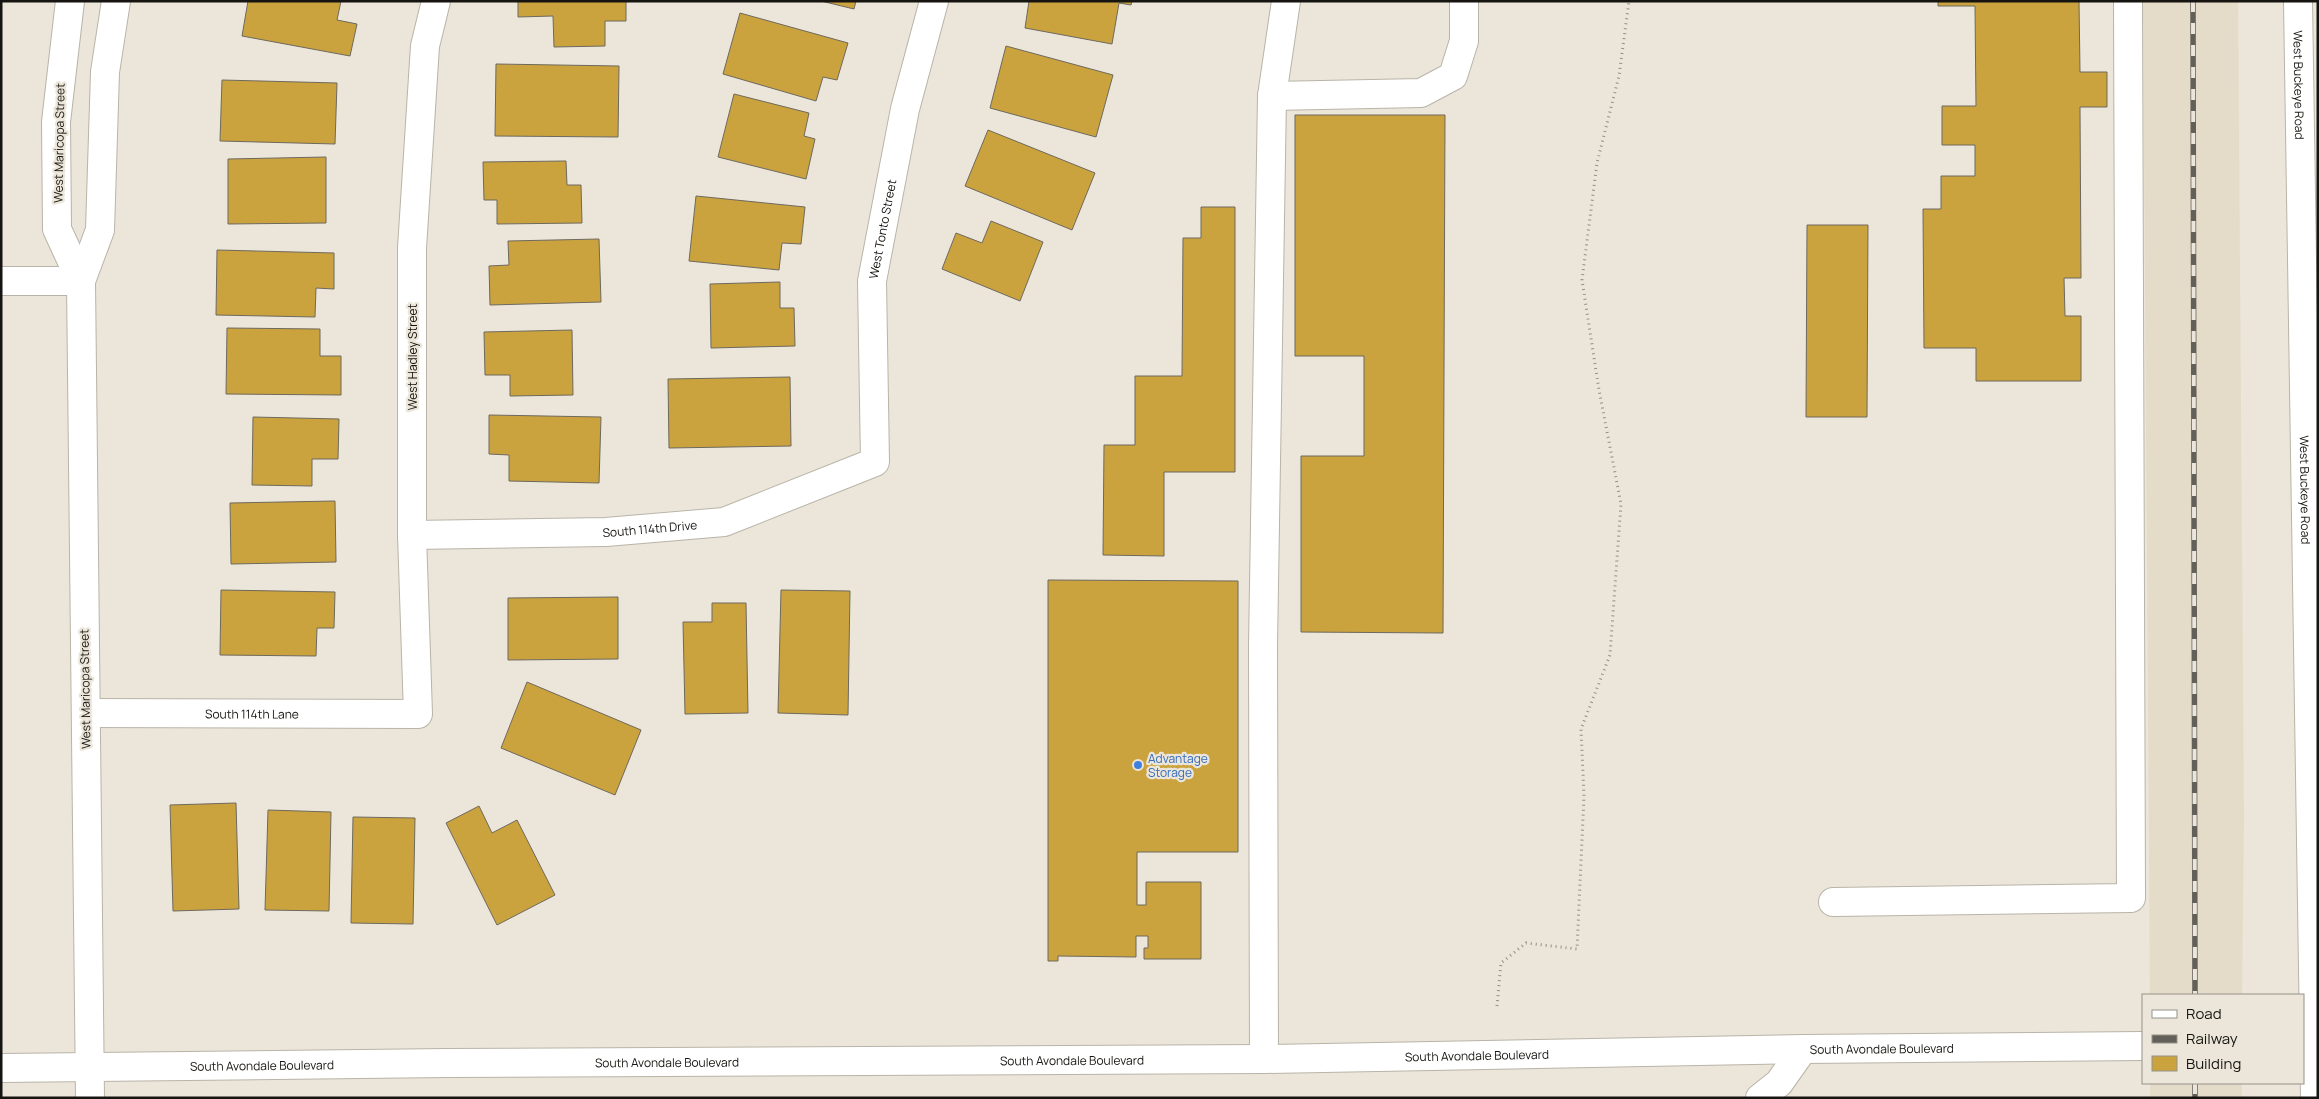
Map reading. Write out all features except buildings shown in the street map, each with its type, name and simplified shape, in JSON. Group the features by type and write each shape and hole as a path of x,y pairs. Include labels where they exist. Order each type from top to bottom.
{"street":[{"name":"West Maricopa Street","path":"70,1 56,122 57,229 81,281"},
{"name":"West Maricopa Street","path":"90,1098 81,281 100,230 105,72 116,1"},
{"name":"West Hadley Street","path":"418,714 412,535 412,248 425,46 436,1"},
{"name":"West Tonto Street","path":"875,462 872,281 905,109 934,1"},
{"path":"1264,1059 1262,646 1272,96 1286,1"},
{"path":"1272,96 1421,93 1453,76 1464,41 1464,1"},
{"path":"1833,902 2131,898 2128,1"},
{"name":"West Buckeye Road","path":"2298,1 2310,1094"},
{"path":"1,281 81,281"},
{"name":"South 114th Drive","path":"412,535 606,532 724,522 875,462"},
{"name":"South 114th Lane","path":"86,712 418,714"},
{"name":"South Avondale Boulevard","path":"1,1068 446,1062 1264,1059 1803,1048 2142,1046"},
{"path":"1760,1098 1779,1083 1803,1048"}],"path":[{"path":"1497,1006 1501,963 1526,943 1577,949 1584,796 1581,729 1610,654 1621,504 1599,390 1582,280 1597,163 1620,76 1628,1"}],"shaded area":[{"path":"2143,1 2238,1 2244,819 2242,994 2150,994"},
{"path":"2150,1084 2242,1084 2242,1098 2150,1098"}],"railway":[{"path":"2193,1 2195,994"},
{"path":"2195,1084 2195,1098"}],"place":[{"name":"Advantage Storage","path":"1138,765"}]}
